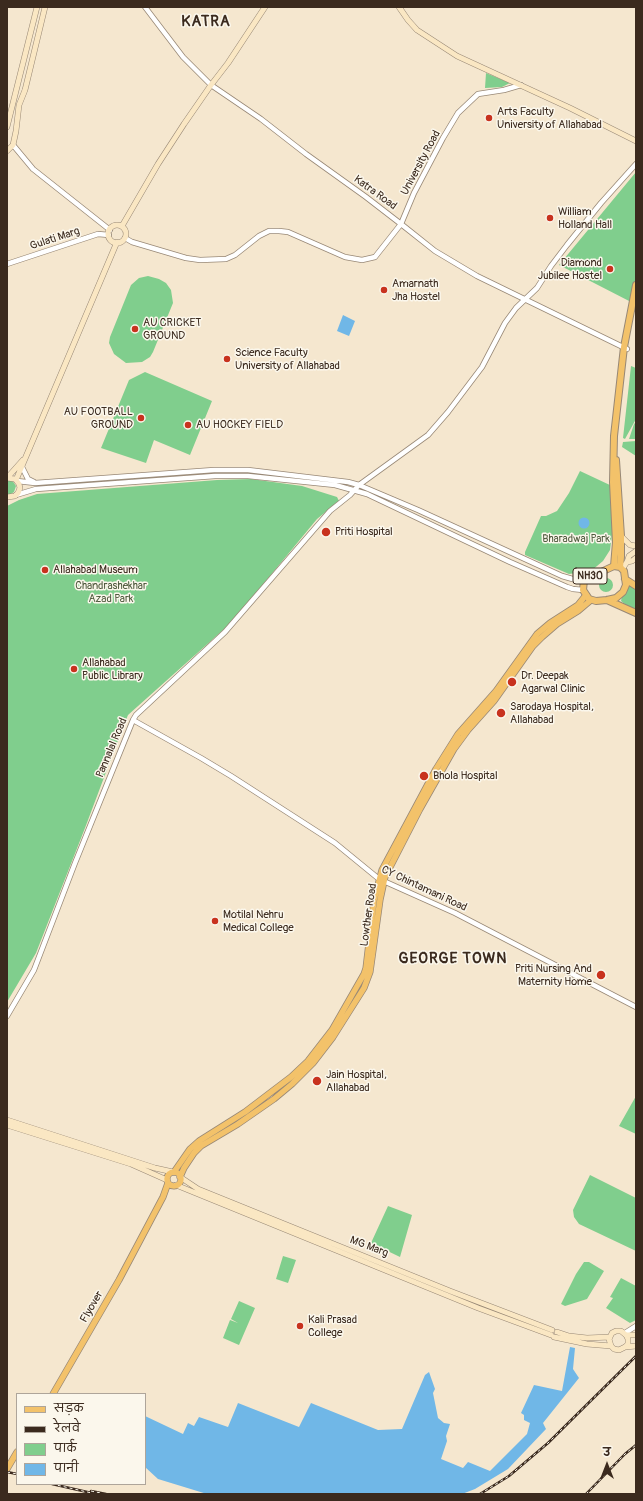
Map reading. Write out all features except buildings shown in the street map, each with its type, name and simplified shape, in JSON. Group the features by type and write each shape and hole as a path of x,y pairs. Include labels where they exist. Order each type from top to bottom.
{"highway":[{"path":"618,567 612,451 625,348 636,285"},
{"name":"NH30","path":"618,567 621,557 621,536 616,438 625,348 636,302"},
{"name":"NH30","path":"618,567 624,571 625,589 616,598 607,600 591,600 584,593 584,580 618,567"},
{"path":"625,579 636,586"},
{"path":"607,600 636,613"}],"main road":[{"path":"16,131 16,127 7,126 37,7"},
{"path":"9,148 16,131 19,105 45,7"},
{"path":"122,226 158,164 265,7"},
{"path":"399,7 417,30 457,56 521,85 636,141"},
{"path":"115,226 122,226 126,232 125,238 122,241 117,242 112,240 109,232 115,226"},
{"path":"17,481 27,454 114,254 117,242"},
{"path":"7,478 27,454"},
{"path":"7,478 12,478 17,481 20,488 16,495 11,498 7,498"},
{"path":"621,536 630,545 636,546"},
{"path":"627,562 629,556 636,551"},
{"path":"618,567 636,558"},
{"name":"Lowther Road","path":"584,593 578,605 550,623 537,634 496,691 458,734 420,798 386,861 374,900 364,974 332,1030 308,1061 291,1077 245,1112 198,1141 190,1149 174,1172 168,1175 171,1183 179,1182 184,1168 194,1153 209,1140 238,1124 268,1104 292,1084 313,1063 333,1037 364,988 370,972 380,900 381,881 454,749 461,738 494,701 533,646 542,636 557,624 578,612 591,600"},
{"path":"7,1120 155,1168 174,1172 180,1177"},
{"path":"7,1125 131,1164 171,1183 478,1308 553,1334 588,1344 611,1346 614,1349 619,1350 625,1347 636,1346"},
{"name":"MG Marg","path":"180,1177 198,1189 553,1334 587,1338 610,1337"},
{"name":"Flyover","path":"54,1393 119,1280 171,1183"},
{"path":"611,1346 609,1342 610,1337 612,1333 616,1331 636,1335"},
{"path":"625,1347 628,1341 626,1334"},
{"path":"7,1469 16,1454"}],"street":[{"name":"Katra Road","path":"145,8 183,57 211,85 261,119 402,224 435,251 477,276 625,348"},
{"name":"University Road","path":"125,238 186,258 200,260 226,259 235,255 259,236 269,231 279,231 288,232 345,257 362,260 375,257 402,224 414,193 458,113 478,94 504,90 521,85"},
{"path":"9,148 109,232"},
{"name":"Pannalal Road","path":"7,1016 34,970 136,715 225,632 322,518 359,485 428,435 448,412 482,367 505,323 524,299 537,288 567,245 601,203 636,164"},
{"name":"Gulati Marg","path":"7,264 98,234 109,232"},
{"path":"22,467 28,479 35,483"},
{"path":"17,481 35,483 214,470 248,470 348,482 359,485 418,510 562,576 576,580 584,580"},
{"path":"16,495 36,489 215,476 248,476 335,485 355,490 531,571 584,593"},
{"name":"CY Chintamani Road","path":"133,720 238,780 335,843 381,881 455,913 636,1007"},
{"path":"626,1334 636,1326"}],"green space":[{"path":"486,73 510,83 502,87 485,88"},
{"path":"636,172 636,278 631,302 559,265"},
{"path":"148,276 166,283 171,290 173,303 150,357 142,362 126,363 114,354 109,343 110,337 131,285 139,278"},
{"path":"631,366 636,368 636,419 625,439 623,438"},
{"path":"145,372 212,401 190,455 154,440 146,463 101,448 129,380"},
{"path":"636,422 636,439 629,439 634,424"},
{"path":"636,441 636,456 622,447 623,442"},
{"name":"Bharadwaj Park","path":"580,471 612,486 612,535 610,550 603,561 591,571 569,574 525,555 525,552 541,516 546,516 557,511 569,493"},
{"name":"Chandrashekhar Azad Park","path":"251,479 302,486 337,497 339,501 317,519 232,622 128,715 36,953 7,1002 7,506 37,494 217,480"},
{"path":"7,480 12,480 16,486 14,492 11,494 7,494"},
{"path":"606,578 611,580 613,585 611,590 606,592 601,590 599,585 601,580"},
{"path":"628,585 632,585 636,590 636,610 627,606 621,601"},
{"path":"636,1096 636,1134 619,1126"},
{"path":"590,1175 636,1198 636,1251 579,1224 574,1217 573,1210"},
{"path":"388,1206 412,1215 400,1257 371,1243"},
{"path":"283,1256 296,1260 288,1283 276,1279"},
{"path":"584,1262 589,1262 604,1271 587,1299 565,1306 561,1304 576,1274"},
{"path":"621,1278 636,1286 636,1320 630,1323 606,1308 613,1298 610,1297"},
{"path":"239,1301 255,1308 239,1345 223,1338 230,1320 238,1323 231,1319"}],"water":[{"path":"343,315 355,321 349,336 337,331"},
{"path":"582,518 586,518 588,519 588,527 582,528 579,525 579,521"},
{"path":"570,1347 575,1348 573,1369 579,1378 543,1423 546,1429 508,1469 475,1489 462,1494 207,1494 158,1479 146,1468 146,1416 183,1434 188,1423 194,1426 199,1417 228,1427 238,1403 299,1427 311,1403 378,1430 402,1429 425,1375 429,1372 435,1389 433,1393 438,1418 444,1423 450,1424 446,1436 447,1441 441,1459 463,1468 468,1462 490,1471 527,1434 530,1423 524,1420 524,1415 521,1413 534,1385 562,1391"}],"railway":[{"path":"480,1494 509,1476 548,1443 636,1356"},
{"path":"586,1494 625,1454 636,1445"},
{"path":"7,1472 16,1474"},
{"path":"56,1485 96,1494"},
{"path":"91,1491 106,1494"}],"place":[{"name":"Arts Faculty University of Allahabad","path":"489,118"},
{"name":"William Holland Hall","path":"550,218"},
{"name":"Diamond Jubilee Hostel","path":"610,269"},
{"name":"Amarnath Jha Hostel","path":"384,290"},
{"name":"AU CRICKET GROUND","path":"135,329"},
{"name":"Science Faculty University of Allahabad","path":"227,359"},
{"name":"AU FOOTBALL GROUND","path":"141,418"},
{"name":"AU HOCKEY FIELD","path":"188,425"},
{"name":"Priti Hospital","path":"326,532"},
{"name":"Allahabad Museum","path":"45,570"},
{"name":"Allahabad Public Library","path":"74,669"},
{"name":"Dr. Deepak Agarwal Clinic","path":"512,682"},
{"name":"Sarodaya Hospital, Allahabad","path":"501,713"},
{"name":"Bhola Hospital","path":"424,776"},
{"name":"Motilal Nehru Medical College","path":"215,921"},
{"name":"Priti Nursing And Maternity Home","path":"601,975"},
{"name":"Jain Hospital, Allahabad","path":"317,1081"},
{"name":"Kali Prasad College","path":"300,1326"}],"district":[{"name":"KATRA","path":"206,22"},
{"name":"GEORGE TOWN","path":"453,959"}]}
